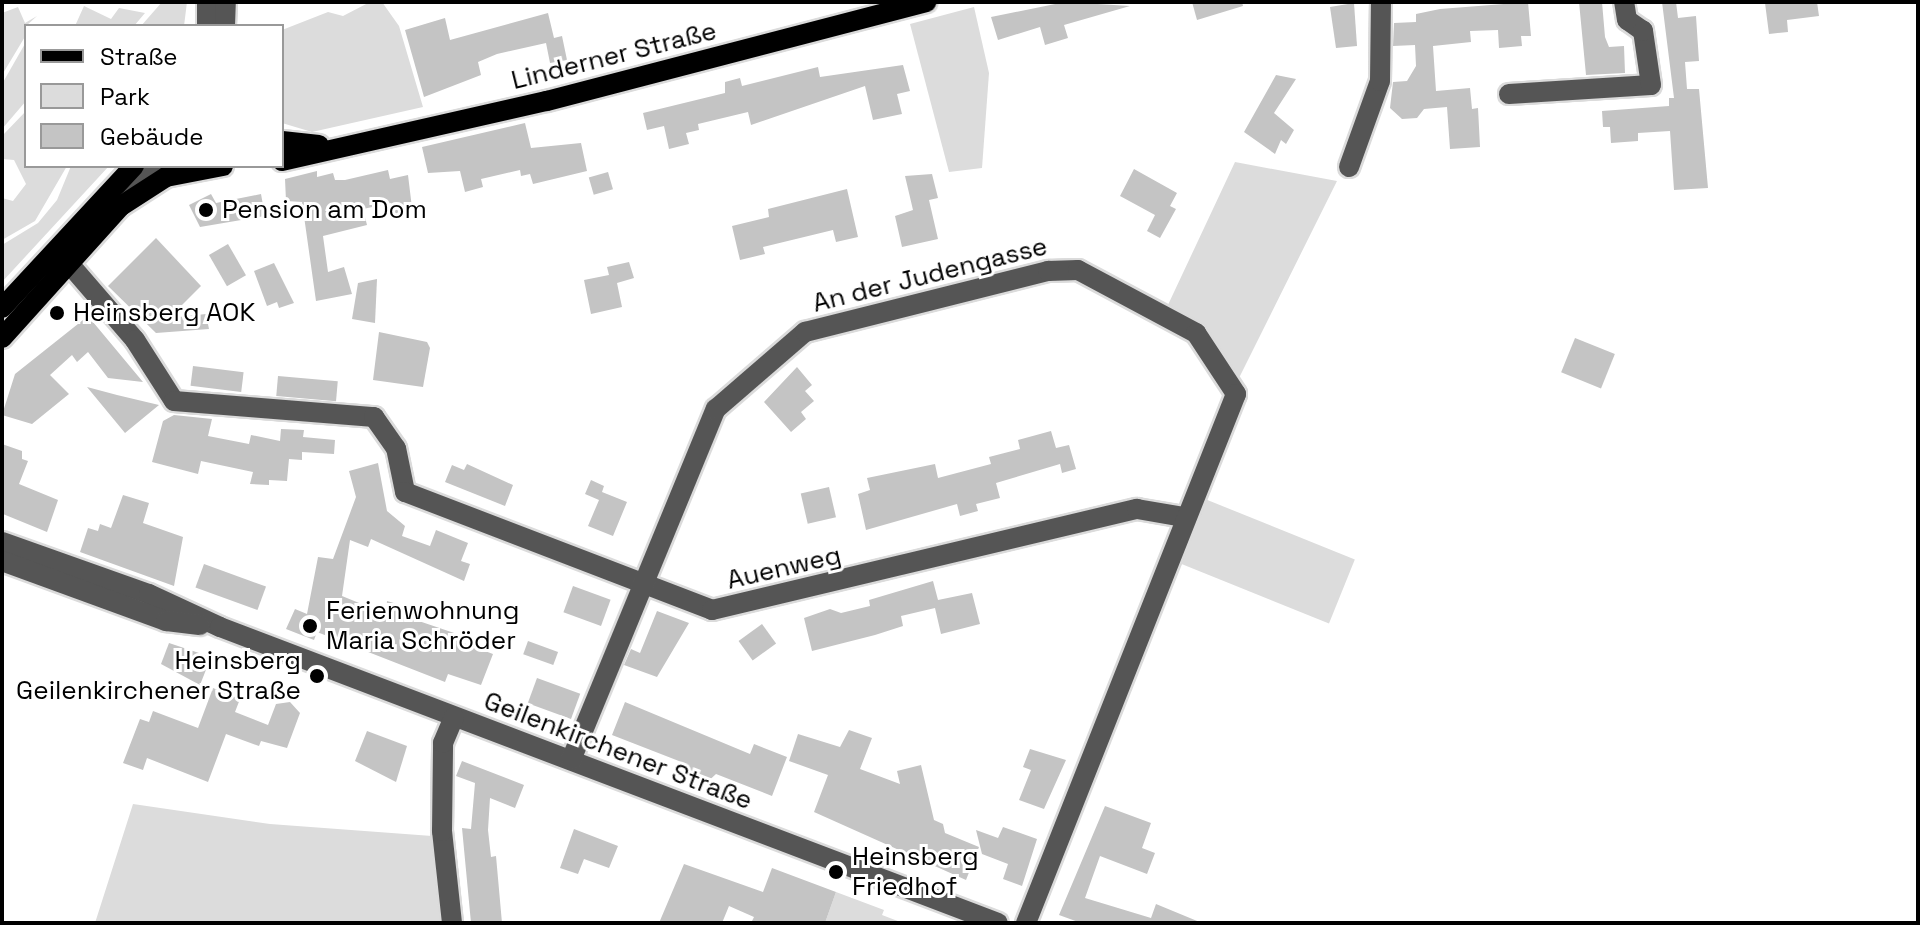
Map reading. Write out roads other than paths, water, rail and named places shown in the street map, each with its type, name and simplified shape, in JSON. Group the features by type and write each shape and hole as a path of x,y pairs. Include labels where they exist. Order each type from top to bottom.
{"main road":[{"name":"Linderner Straße","path":"284,160 358,140 547,101 926,2"},
{"name":"Linderner Straße","path":"284,141 358,140"},
{"path":"2,338 132,168"},
{"path":"2,308 121,206 166,177 213,168"}],"street":[{"path":"207,2 207,24"},
{"path":"225,24 226,2"},
{"path":"1349,167 1380,81 1381,2"},
{"path":"1509,94 1651,85 1643,31 1626,11"},
{"path":"121,206 156,168"},
{"name":"Auenweg","path":"63,257 135,340 174,401 374,417 396,448 405,492 712,610 731,609 1137,509 1184,517"},
{"name":"An der Judengasse","path":"571,760 710,416 788,344 820,328 1048,271 1078,270 1196,333 1236,394 1184,517 1026,923"},
{"path":"2,320 36,277"},
{"name":"Geilenkirchener Straße","path":"2,542 149,594 220,627 998,923"},
{"name":"Geilenkirchener Straße","path":"2,561 166,621 220,627"},
{"path":"452,923 442,831 443,743 454,717"}],"place":[{"name":"Pension am Dom","path":"206,210"},
{"name":"Heinsberg AOK","path":"57,313"},
{"name":"Ferienwohnung Maria Schröder","path":"310,626"},
{"name":"Heinsberg Geilenkirchener Straße","path":"317,676"},
{"name":"Heinsberg Friedhof","path":"836,872"}]}
